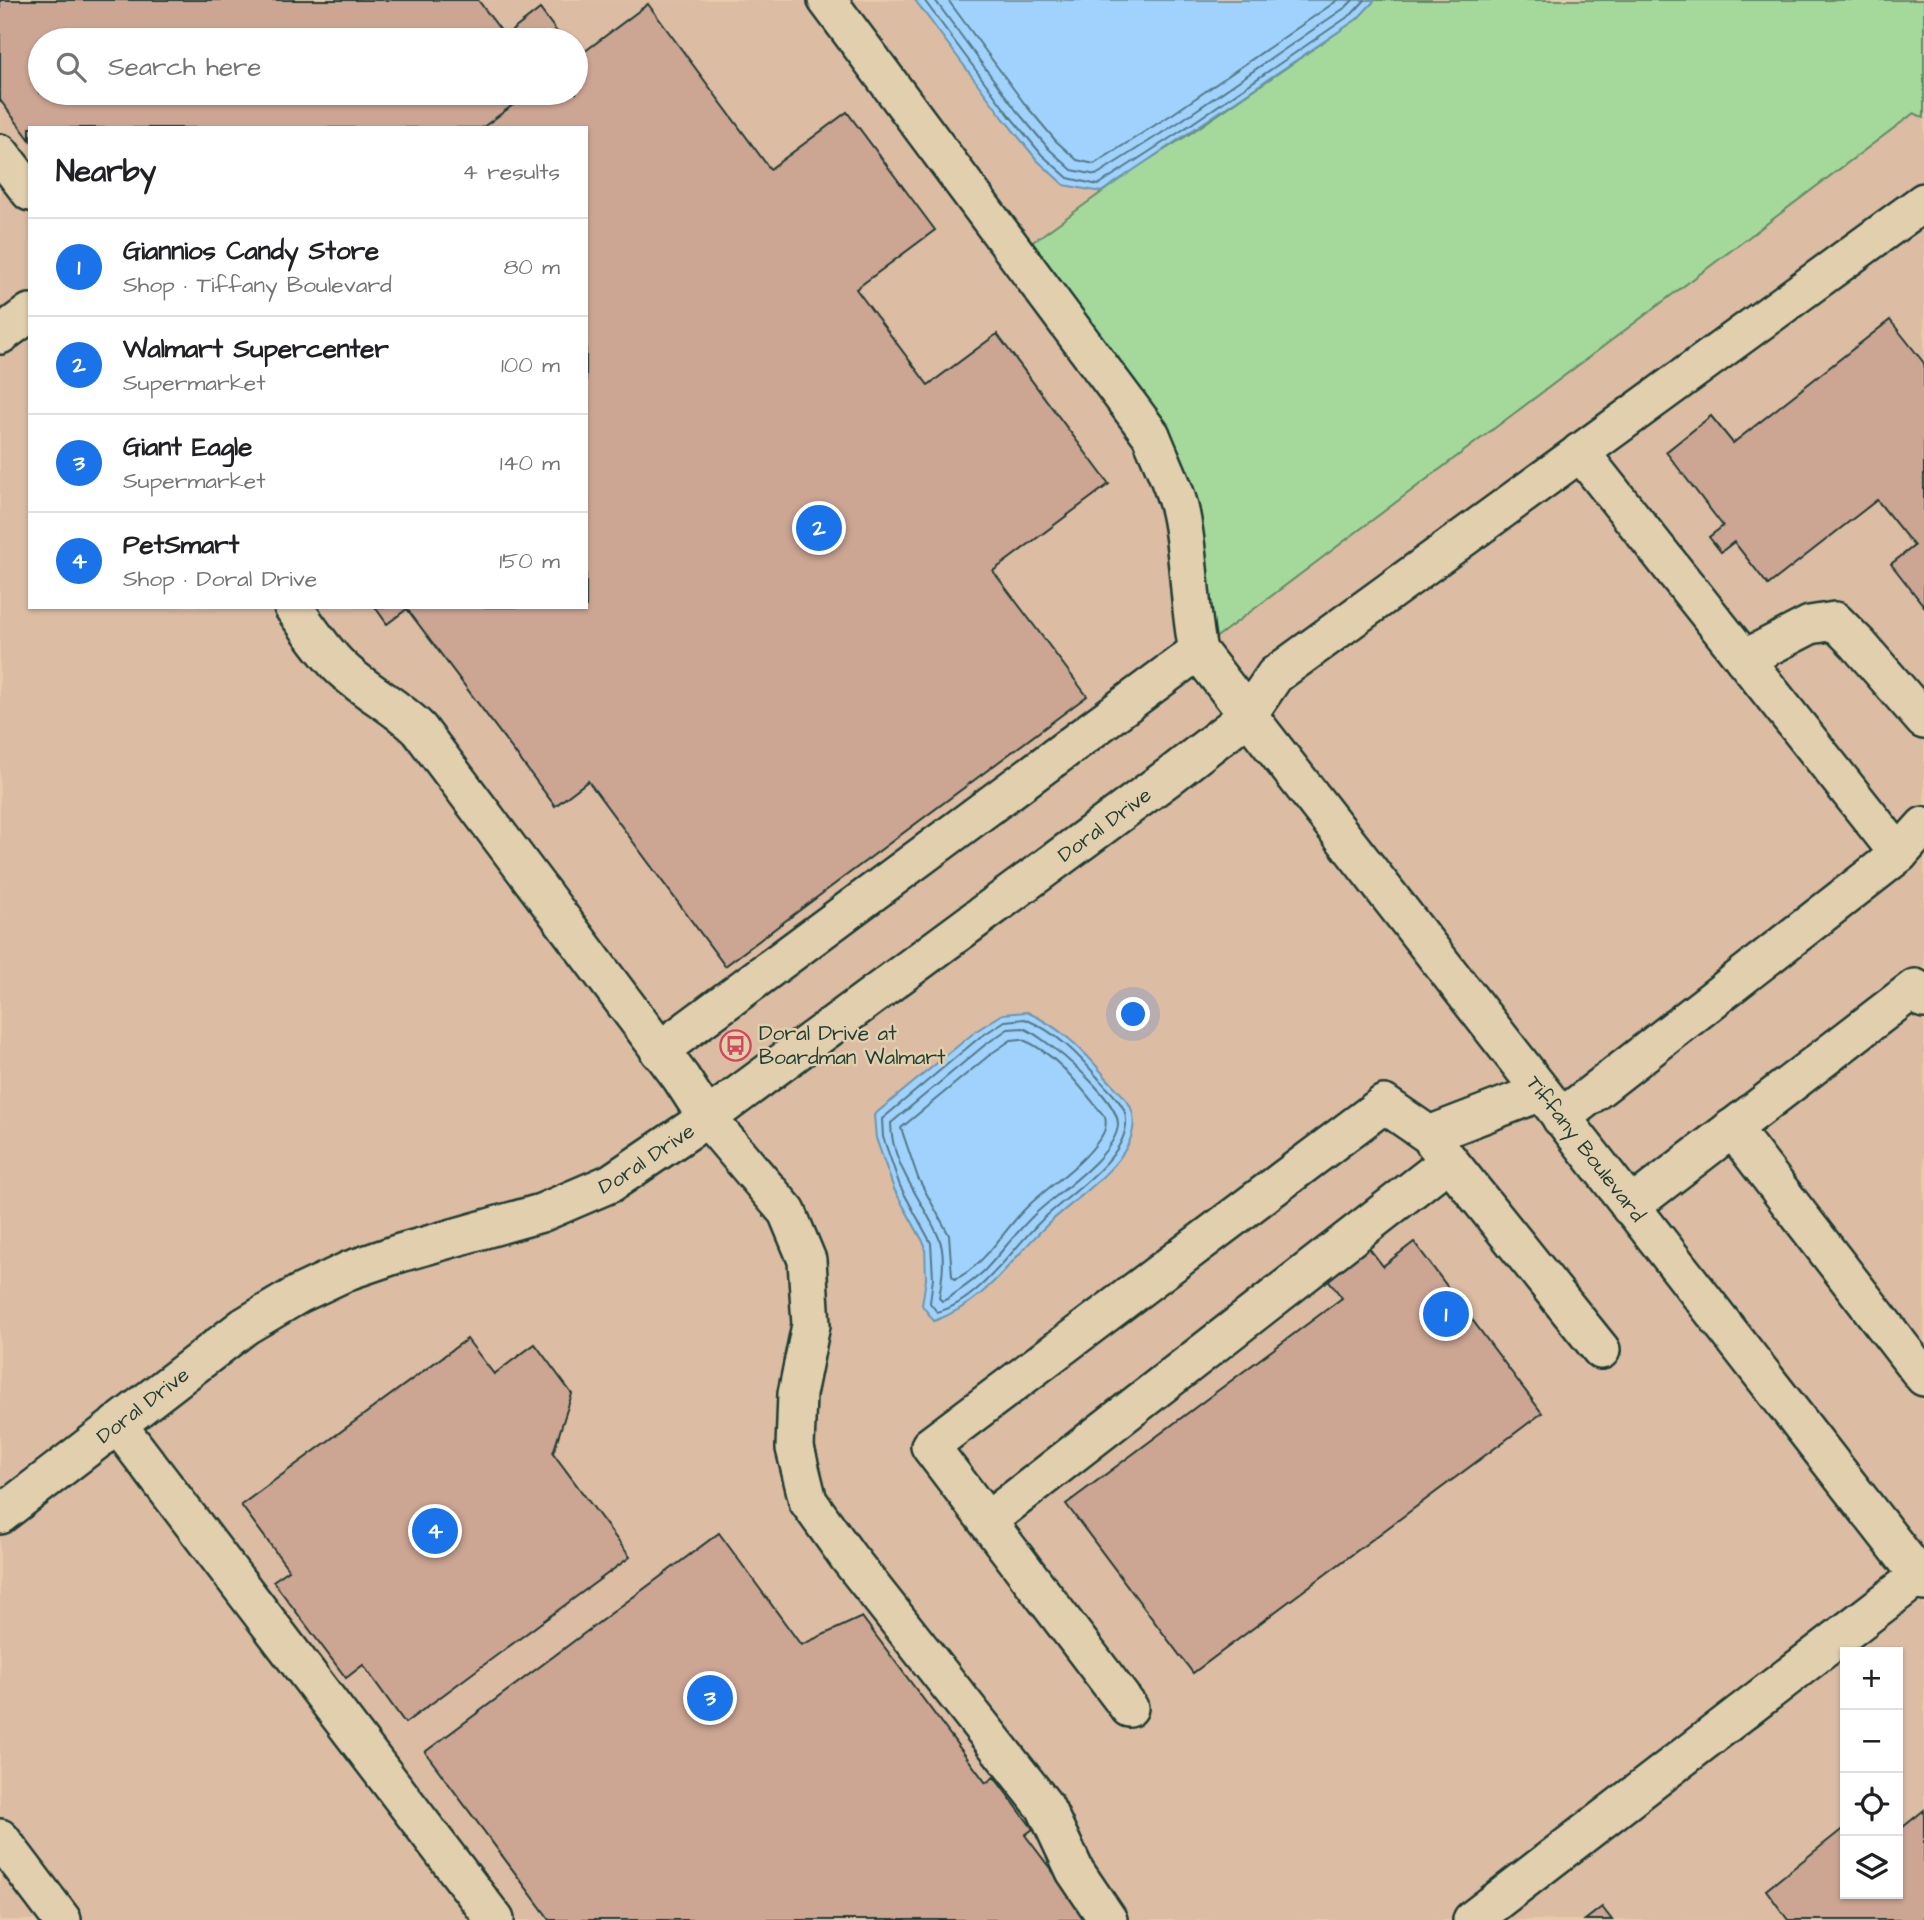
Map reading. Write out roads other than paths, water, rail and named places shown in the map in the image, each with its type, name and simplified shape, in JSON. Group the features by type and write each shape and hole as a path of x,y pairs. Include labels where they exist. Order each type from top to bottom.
{"street":[{"path":"659,1051 1198,651 1192,621 1181,513 1151,435 827,0"},
{"path":"0,153 28,189"},
{"name":"Doral Drive","path":"0,1515 245,1326 299,1294 349,1270 541,1213 611,1183 706,1118 1170,776 1247,716 1275,675 1924,202"},
{"path":"0,335 28,314"},
{"path":"1580,452 1899,854"},
{"path":"295,609 337,664 376,696 403,713 419,729 681,1078 706,1118 788,1212 807,1260 811,1325 797,1394 794,1448 808,1501 848,1557 1045,1807 1075,1871 1108,1920"},
{"path":"1744,659 1810,625 1835,621 1924,720"},
{"name":"Tiffany Boulevard","path":"1198,651 1630,1207 1922,1577"},
{"path":"987,1521 1439,1148 1551,1105 1899,854 1924,826"},
{"path":"1630,1207 1921,981"},
{"path":"1129,1708 930,1446 1384,1104 1439,1148 1601,1350"},
{"path":"1732,1128 1924,1377"},
{"path":"117,1424 495,1920"},
{"path":"1472,1920 1922,1577"},
{"path":"0,1838 62,1920"}],"water":[{"path":"915,0 1375,0 1357,19 1101,192 1064,185 1037,160"},
{"path":"1027,1012 1069,1039 1126,1100 1131,1108 1134,1125 1129,1142 1105,1174 1046,1226 983,1292 953,1313 934,1321 922,1305 926,1279 925,1245 894,1189 876,1138 874,1115 976,1031 1003,1014"}],"place":[{"name":"Walmart Supercenter","path":"819,528"},
{"name":"Doral Drive at Boardman Walmart","path":"736,1045"},
{"name":"Giannios Candy Store","path":"1446,1314"},
{"name":"PetSmart","path":"435,1531"},
{"name":"Giant Eagle","path":"710,1698"}]}
